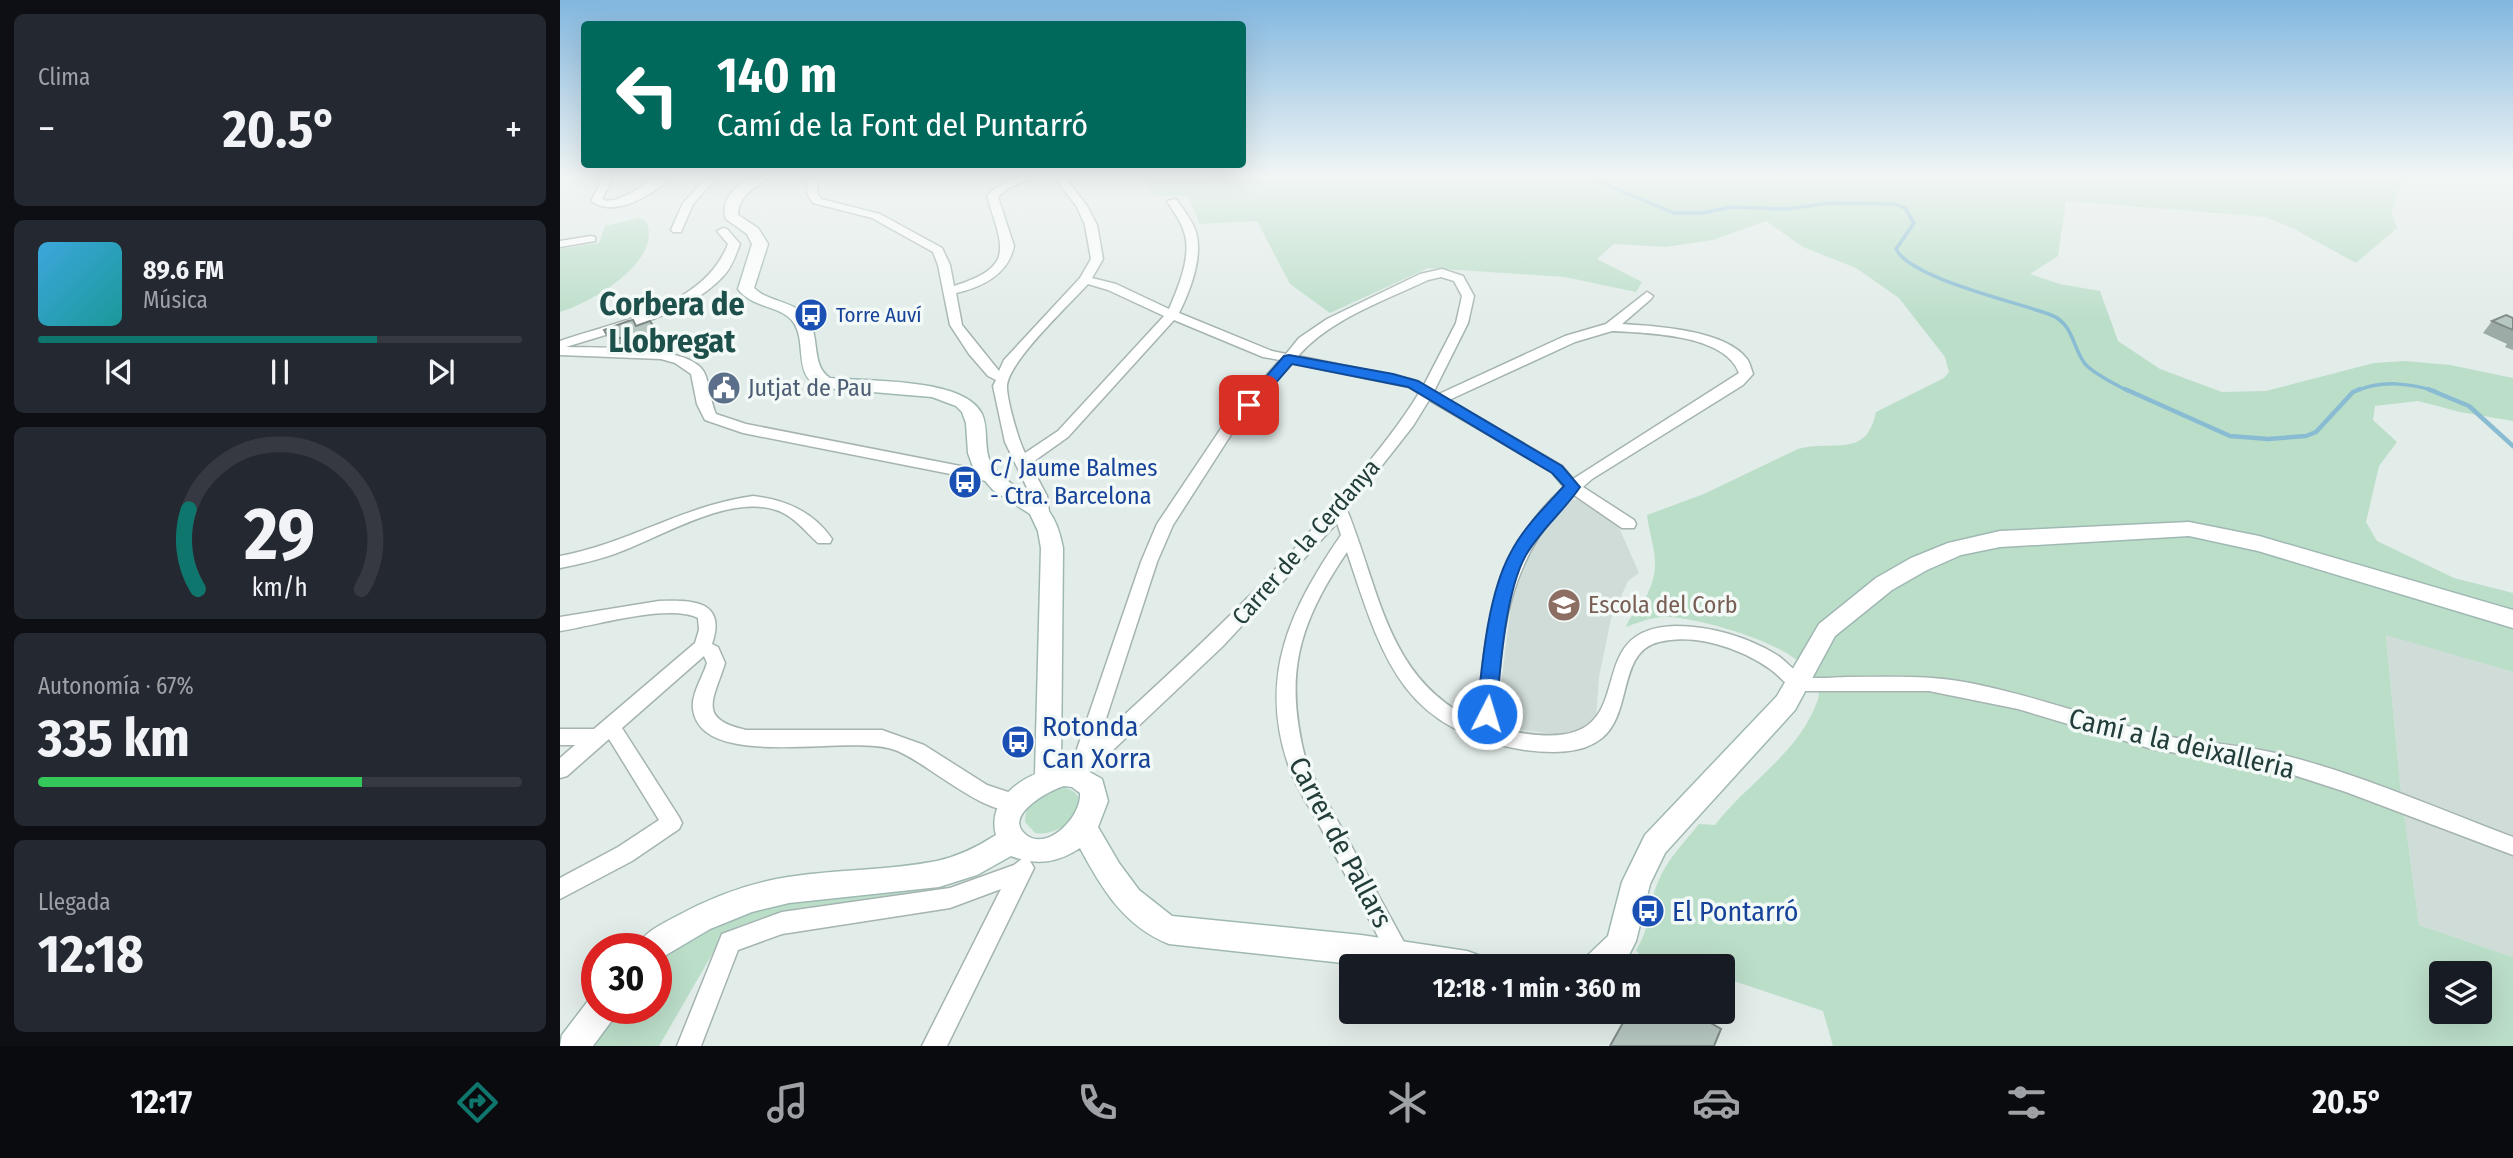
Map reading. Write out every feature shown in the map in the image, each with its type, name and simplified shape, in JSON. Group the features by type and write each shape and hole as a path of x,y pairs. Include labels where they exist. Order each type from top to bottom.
{"street":[{"path":"677,230 680,224"},
{"path":"563,349 583,337 654,314 693,292 719,273 734,244 723,231 732,224"},
{"path":"743,224 755,231 760,244 746,289 755,298 785,309 801,320 808,337 808,368 813,375 825,383 929,392 949,395 959,400 974,415 977,457 991,477 1041,512"},
{"path":"890,224 938,250 960,334 993,373 1002,378"},
{"path":"950,291 979,282 1005,257 1008,246 1001,224"},
{"path":"1048,779 1051,533 1041,512 1039,496 1021,463 1005,418 1002,378 1009,363 1086,280 1097,259 1089,224"},
{"path":"1021,463 1063,434 1172,315 1188,273 1192,236 1185,224"},
{"path":"560,244 591,239"},
{"name":"Carrer de la Cerdanya","path":"1091,754 1244,614 1289,569 1433,396 1467,307 1465,287 1459,279 1449,274 1434,274 1416,280 1331,321 1304,341 1289,359"},
{"path":"1086,280 1112,287 1268,354 1393,378 1433,396 1557,469 1572,487 1628,524"},
{"path":"1611,327 1647,296"},
{"path":"1433,396 1570,339 1611,327 1700,338 1734,354 1746,367 1746,373 1738,382 1572,487 1536,526 1517,556 1508,577 1492,652 1488,732"},
{"path":"563,349 662,355 680,360 697,372 704,404 710,417 743,428 867,450 991,477"},
{"path":"672,936 701,918 734,904 788,890 916,878 1060,844 1084,828 1095,808 1091,754 1149,562 1165,524 1229,427 1289,359"},
{"path":"950,469 977,457"},
{"path":"560,562 589,557 712,510 742,503 777,504 789,509 824,539"},
{"path":"1339,509 1390,647 1402,671 1414,687 1440,711 1457,721 1488,732 1543,743 1574,742 1591,736 1606,723 1611,712 1617,697 1624,661 1636,645 1667,632 1681,631 1727,641 1782,666 1799,684"},
{"path":"1613,954 1621,941 1636,882 1655,844 1786,703 1827,630 1884,584 1919,564 1956,548 2000,539 2189,529 2222,534 2513,619"},
{"name":"Carrer de Pallars","path":"1350,535 1317,584 1302,613 1289,652 1284,711 1288,736 1298,766 1399,954"},
{"path":"560,770 702,647 708,630 706,615 689,606 665,607 561,625"},
{"path":"702,647 712,652 716,663 704,691 702,710 712,726 730,737 881,737 908,748 986,796 1016,803"},
{"name":"Camí a la deixalleria","path":"1799,684 1929,684 2018,701 2152,741 2275,761 2394,801 2513,846"},
{"path":"560,737 606,732"},
{"path":"560,889 625,854 672,823 606,732"},
{"path":"1022,854 1007,823 1016,803 1024,793 1048,779 1064,775 1091,754"},
{"path":"1084,828 1124,894 1150,919 1169,930 1391,954"},
{"path":"689,1046 730,942 782,923 862,914 950,898 1022,854"},
{"path":"934,1046 1022,854"},
{"path":"573,1046 590,1024"}],"shaded area":[{"name":"Escola del Corb","path":"1582,499 1617,523 1639,573 1628,581 1611,619 1599,677 1596,717 1582,729 1556,734 1514,729 1502,720 1499,700 1513,590 1530,551 1541,535 1572,500"},
{"path":"2386,634 2513,672 2513,957 2419,925 2400,784"}],"green space":[{"path":"647,224 649,236 645,251 635,265 606,290 560,312 560,249 599,243 605,226"},
{"path":"1258,224 1758,224 1713,240 1666,247 1614,244 1597,259 1642,282 1636,292 1565,277 1428,268 1330,313 1290,284"},
{"path":"1770,224 2063,224 2058,256 2030,274 2060,284 2100,291 2118,341 2160,369 2222,392 2266,391 2374,363 2405,361 2450,365 2513,378 2513,421 2460,412 2418,401 2375,406 2373,420 2397,442 2379,466 2366,522 2377,541 2454,578 2513,593 2513,672 2386,635 2400,784 2419,925 2513,957 2513,1046 1833,1046 1823,1011 1735,981 1735,954 1639,954 1636,950 1644,934 1655,891 1676,851 1699,824 1715,825 1785,753 1798,737 1817,702 1817,684 1806,668 1787,653 1762,641 1708,624 1668,617 1652,618 1626,627 1647,595 1654,573 1654,555 1647,515 1704,494 1798,449 1856,442 1865,437 1876,412 1944,378 1949,372 1945,357 1899,298 1856,268 1803,247"},
{"path":"2282,224 2395,224 2397,228 2356,263"},
{"path":"1060,787 1072,791 1078,797 1076,814 1059,829 1048,833 1035,833 1025,822 1028,808 1036,799"},
{"path":"938,862 945,889 718,944 672,1024 672,933 669,933 790,879"},
{"path":"581,1024 672,1024 659,1046 560,1046"}],"building":[{"path":"2506,315 2513,318 2513,330 2492,321"},
{"path":"633,320 636,326 650,321 657,332 636,339 608,337 604,330 628,321"},
{"path":"1622,1024 1712,1024 1721,1029 1714,1046 1610,1046"}],"waterway":[{"path":"1913,224 1896,249 1906,260 1943,280 2059,319 2087,366 2128,391"},
{"path":"2356,391 2376,385 2395,384 2430,390"},
{"path":"2125,389 2230,436 2268,439 2306,436 2316,432 2353,392 2360,389"},
{"path":"2430,390 2435,391"},
{"path":"2430,390 2469,406 2513,446"}],"place":[{"name":"Torre Auví","path":"811,315"},
{"name":"Jutjat de Pau","path":"724,388"},
{"name":"C/ Jaume Balmes - Ctra. Barcelona","path":"965,482"},
{"name":"Escola del Corb","path":"1564,605"},
{"name":"Rotonda Can Xorra","path":"1018,742"},
{"name":"El Pontarró","path":"1648,911"}],"district":[{"name":"Corbera de Llobregat","path":"672,322"}],"route":[{"path":"1249,405 1289,359 1393,378 1427,392 1557,469 1569,481 1572,487 1536,526 1517,556 1508,577 1492,652 1487,714"}]}
